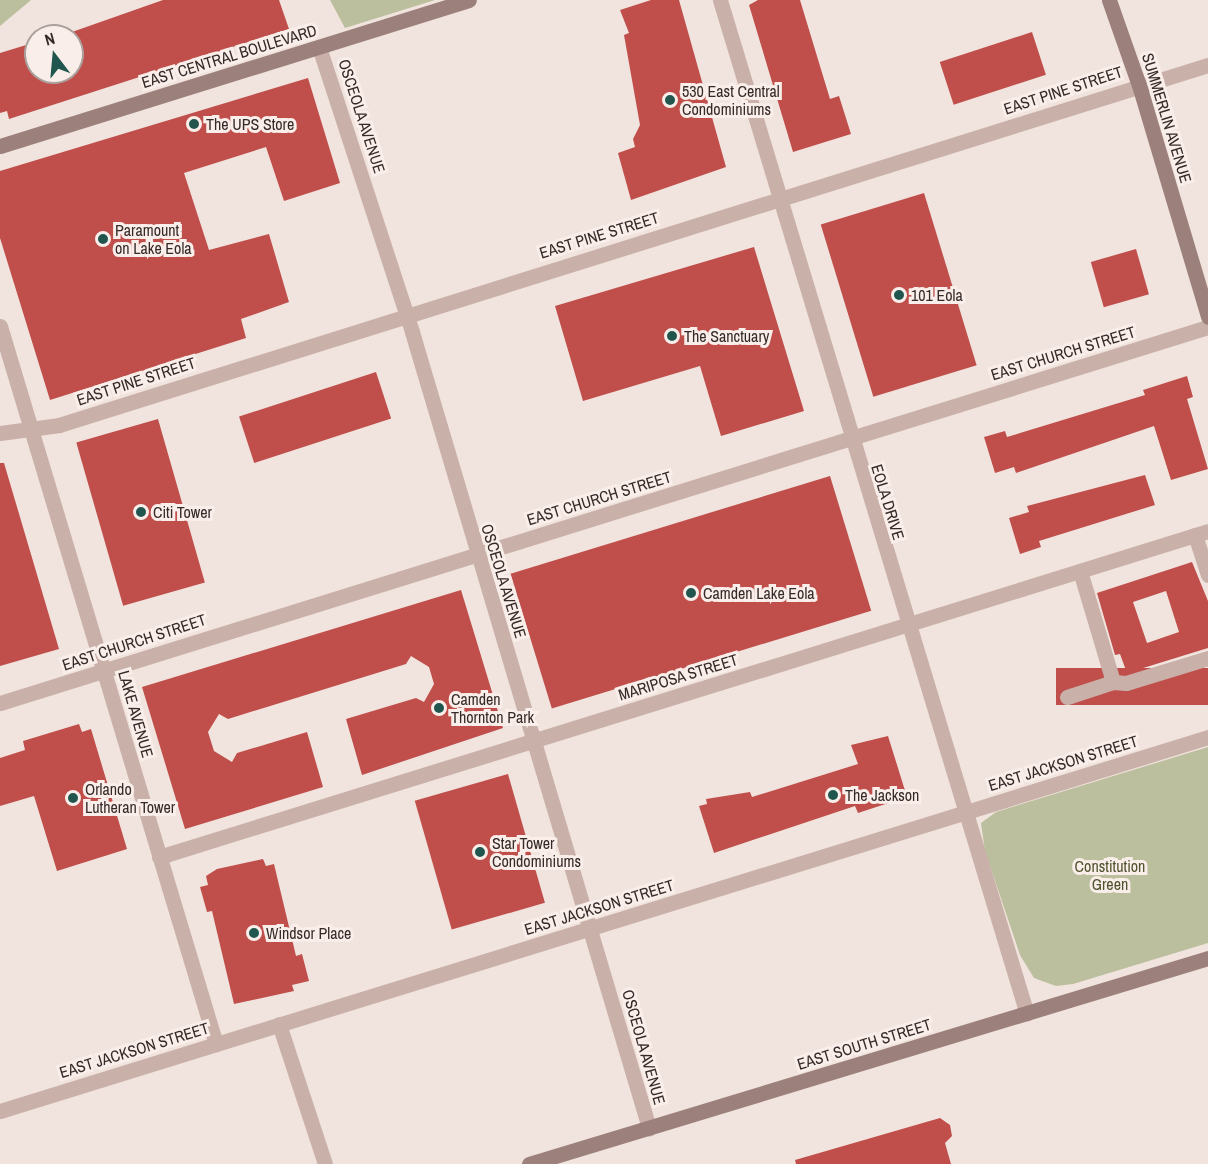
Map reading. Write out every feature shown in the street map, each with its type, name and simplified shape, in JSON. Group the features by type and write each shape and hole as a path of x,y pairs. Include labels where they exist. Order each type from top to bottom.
{"street":[{"name":"EAST CENTRAL BOULEVARD","path":"0,146 469,0"},
{"name":"EOLA DRIVE","path":"720,0 962,813 1027,1014"},
{"name":"SUMMERLIN AVENUE","path":"1109,0 1139,85 1208,316"},
{"name":"OSCEOLA AVENUE","path":"319,47 406,313 649,1128"},
{"name":"EAST PINE STREET","path":"0,433 59,424 406,313 1208,65"},
{"name":"LAKE AVENUE","path":"0,326 216,1044"},
{"name":"EAST CHURCH STREET","path":"0,704 1208,327"},
{"name":"MARIPOSA STREET","path":"159,857 1201,533"},
{"path":"1201,533 1208,575"},
{"path":"1080,571 1113,682"},
{"path":"1067,697 1113,682 1126,683 1208,658"},
{"name":"EAST JACKSON STREET","path":"0,1111 1208,737"},
{"name":"EAST SOUTH STREET","path":"529,1164 1208,958"},
{"path":"279,1024 325,1164"}],"green space":[{"path":"0,0 31,0 0,26"},
{"path":"330,0 435,0 345,28"},
{"name":"Constitution Green","path":"1208,747 1208,943 1073,984 1056,986 1034,978 1020,955 985,851 981,823 996,812"}],"building":[{"path":"163,0 279,0 289,29 9,119 7,111 0,113 0,53 24,46 24,84 84,84 84,28"},
{"name":"530 East Central Condominiums","path":"651,0 679,0 726,167 631,200 618,153 635,147 633,139 640,125 624,35 629,33 620,10"},
{"path":"758,0 800,0 830,99 839,96 851,134 793,152 749,5"},
{"path":"1032,32 1046,75 954,105 940,62"},
{"name":"Paramount on Lake Eola","path":"308,78 340,183 284,201 266,147 184,173 209,250 269,234 289,302 241,319 246,338 50,400 0,238 0,171"},
{"name":"101 Eola","path":"924,193 977,365 873,397 821,225"},
{"name":"The Sanctuary","path":"754,247 804,411 721,436 700,366 583,401 555,306"},
{"path":"1136,249 1149,294 1104,307 1091,262"},
{"path":"376,372 391,419 254,463 239,416"},
{"path":"1187,376 1193,397 1187,399 1208,469 1171,480 1154,426 1016,473 1014,467 995,473 984,437 1005,431 1007,437 1145,395 1143,390"},
{"name":"Citi Tower","path":"158,419 205,582 123,606 76,442"},
{"path":"0,463 4,463 59,649 0,666"},
{"path":"1145,475 1155,505 1039,541 1041,547 1020,554 1009,518 1029,512 1027,506"},
{"name":"Camden Lake Eola","path":"830,476 871,611 552,708 511,574"},
{"path":"1192,562 1208,601 1208,648 1127,673 1120,654 1115,655 1097,593","holes":["1166,591 1179,632 1147,643 1133,602"]},
{"name":"Camden Thornton Park","path":"461,590 503,728 362,775 346,719 416,698 424,702 434,684 429,667 411,656 406,664 228,719 219,714 208,732 214,751 232,762 237,753 307,732 323,787 185,829 142,687"},
{"path":"1056,668 1208,668 1208,705 1056,705"},
{"name":"Orlando Lutheran Tower","path":"79,724 82,732 91,729 127,849 57,871 34,796 0,806 0,758 25,750 23,741"},
{"name":"The Jackson","path":"888,736 907,797 858,813 855,806 714,853 699,806 707,804 706,799 750,792 752,797 858,764 851,745"},
{"name":"Star Tower Condominiums","path":"508,774 545,903 452,930 415,801"},
{"name":"Windsor Place","path":"263,859 266,866 274,864 296,956 302,954 309,981 292,985 294,991 234,1004 212,911 207,912 200,887 208,885 206,876 217,869"},
{"path":"940,1118 950,1125 952,1136 945,1143 951,1164 796,1164 795,1160"}],"place":[{"name":"530 East Central Condominiums","path":"670,100"},
{"name":"The UPS Store","path":"194,124"},
{"name":"Paramount on Lake Eola","path":"103,239"},
{"name":"101 Eola","path":"899,295"},
{"name":"The Sanctuary","path":"672,336"},
{"name":"Citi Tower","path":"141,512"},
{"name":"Camden Lake Eola","path":"691,593"},
{"name":"Camden Thornton Park","path":"439,708"},
{"name":"The Jackson","path":"833,795"},
{"name":"Orlando Lutheran Tower","path":"73,798"},
{"name":"Star Tower Condominiums","path":"480,852"},
{"name":"Windsor Place","path":"254,933"}]}
